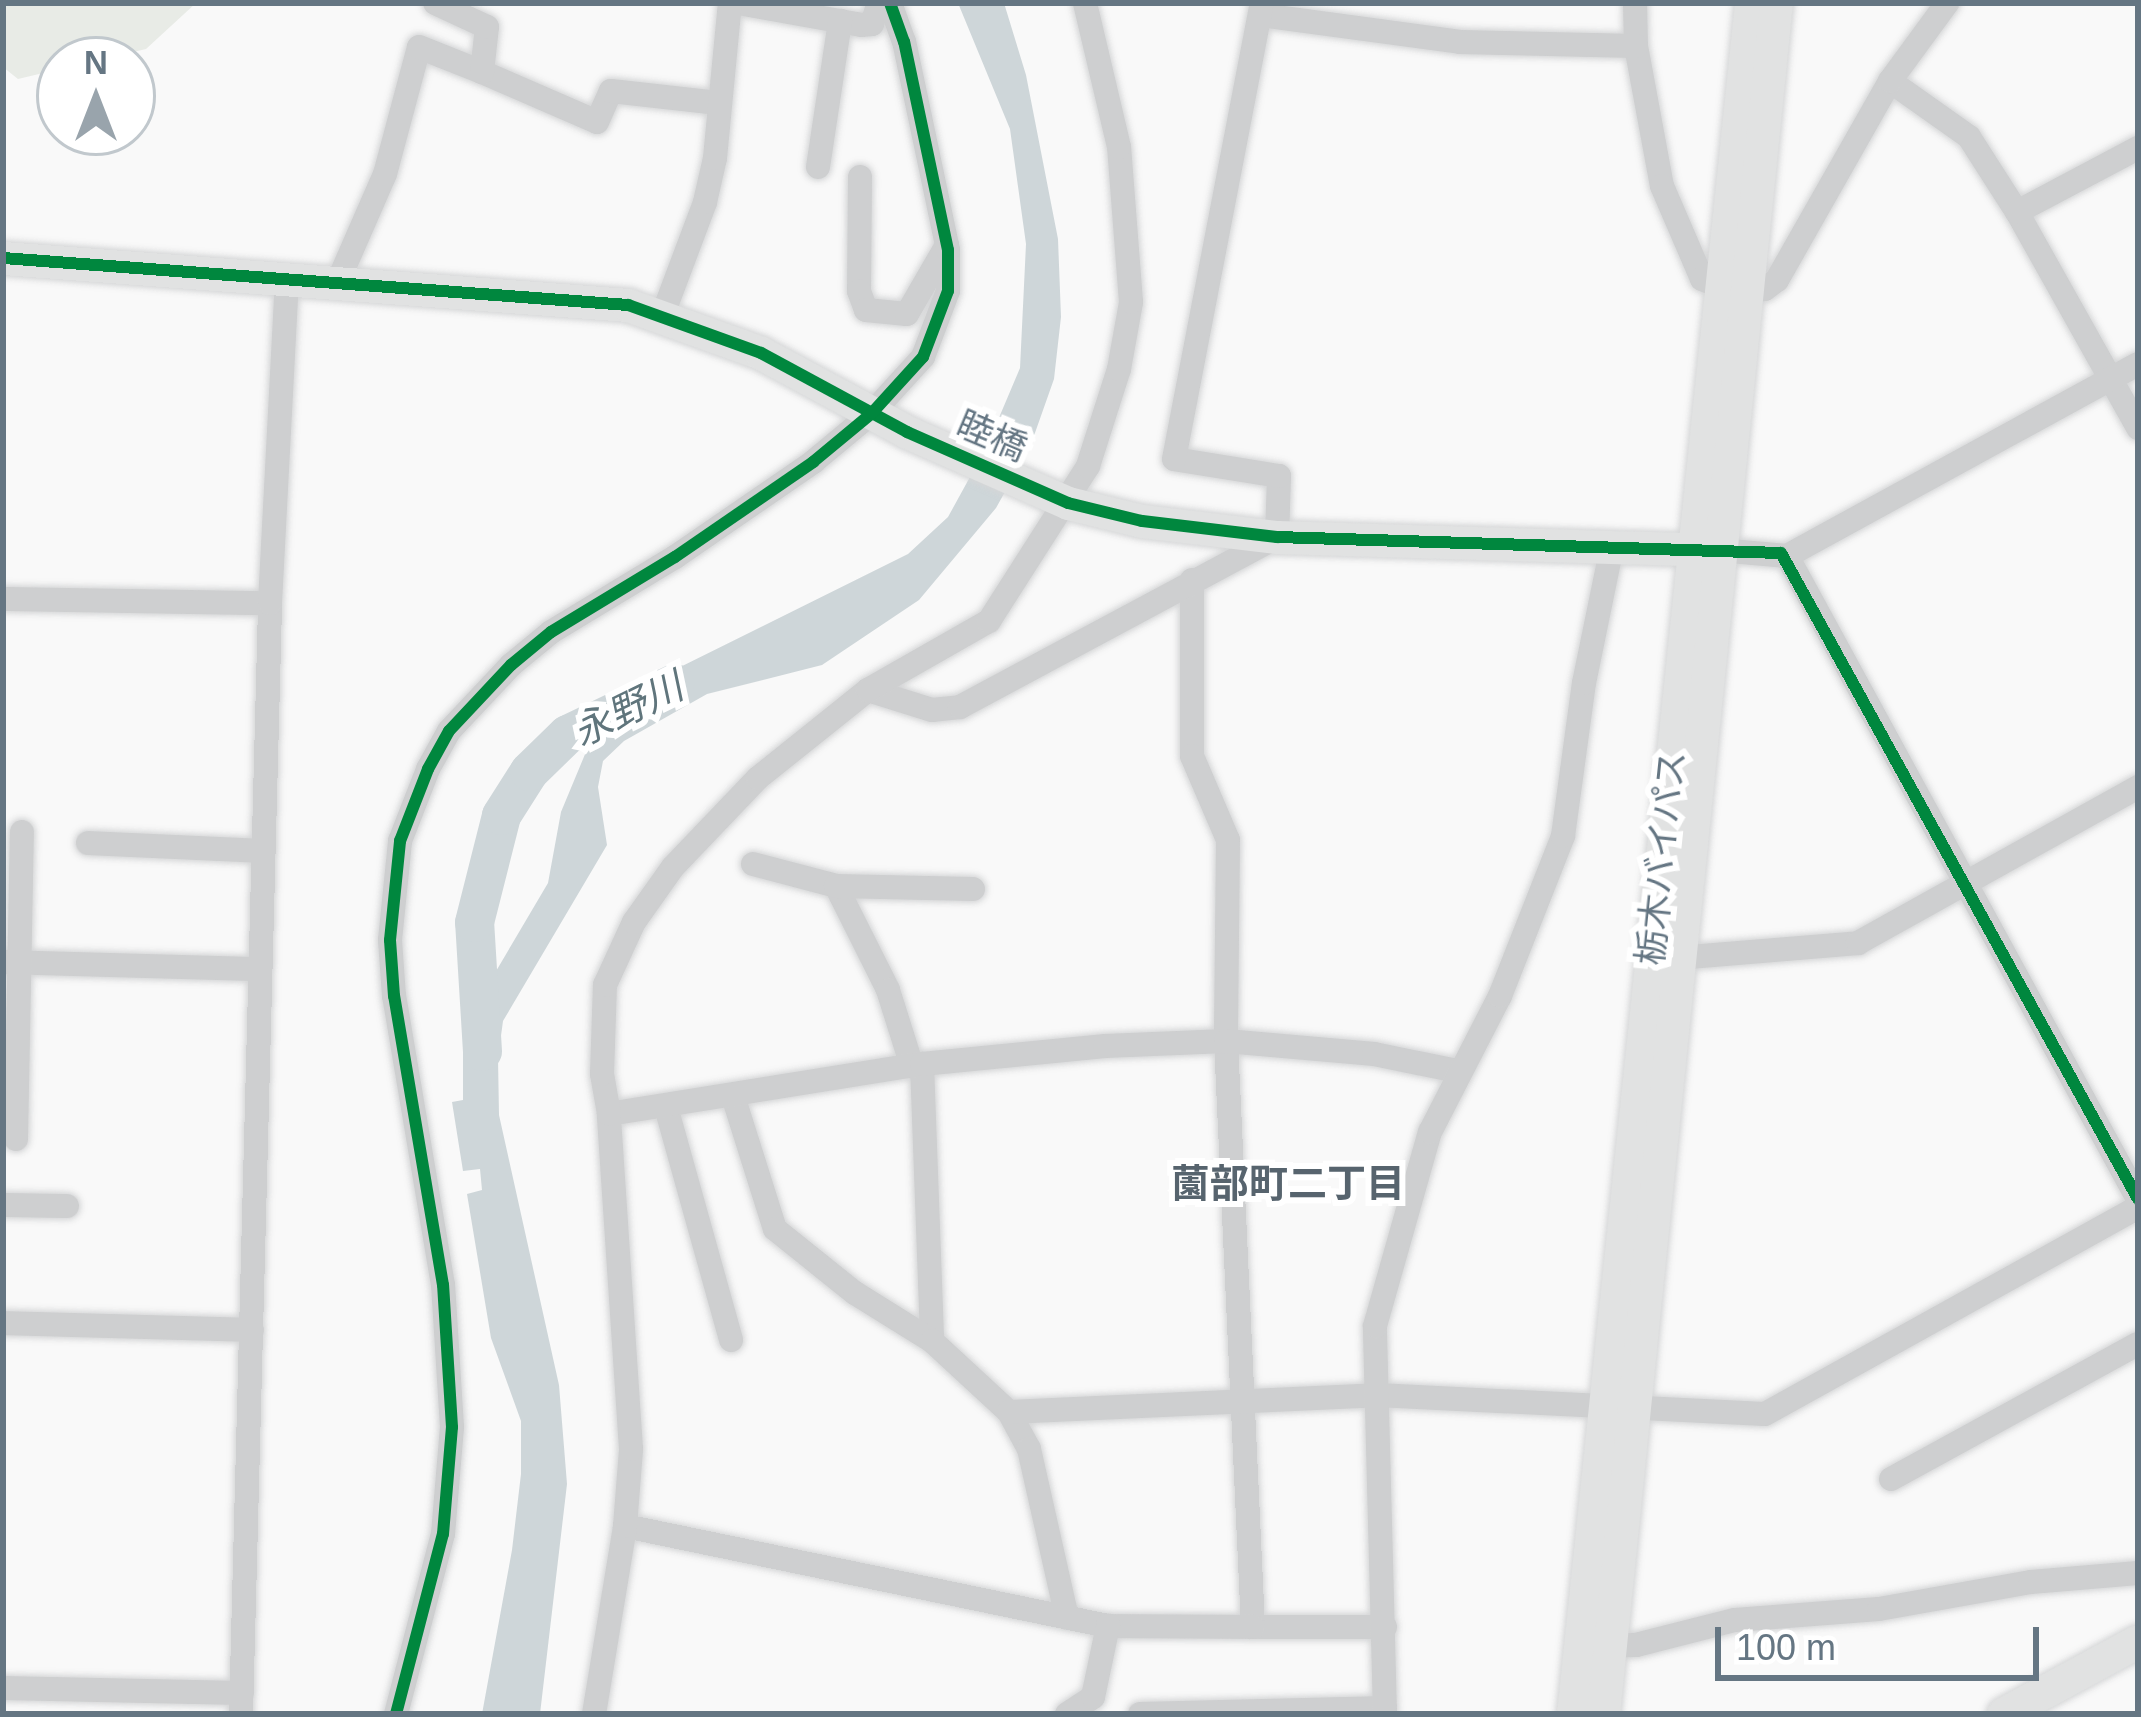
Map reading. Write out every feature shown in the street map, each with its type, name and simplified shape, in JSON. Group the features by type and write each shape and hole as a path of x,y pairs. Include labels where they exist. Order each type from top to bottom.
{"main road":[{"name":"栃木バイパス","path":"1734,289 1750,3"},
{"name":"栃木バイパス","path":"1603,1714 1595,1646 1617,1408 1734,289 1776,3"},
{"name":"睦橋","path":"3,258 286,283 530,294 663,314 761,352 907,432 1060,499 1142,521 1277,537 1705,549"},
{"name":"栃木バイパス","path":"1617,1408 1677,958 1705,549"},
{"path":"2002,1714 2138,1641"},
{"name":"栃木バイパス","path":"1573,1714 1595,1646"}],"street":[{"path":"435,3 487,27 482,71"},
{"path":"663,314 705,202 734,3 872,24 880,3"},
{"path":"396,1714 443,1534 452,1427 451,1346 401,1052 390,940 400,841 449,731 511,665 551,632 675,557 813,462 872,413 923,357 948,291 947,245 904,42 890,3"},
{"path":"594,1714 625,1526 631,1449 609,1114 602,1074 605,985 634,922 673,867 723,812 868,690 989,621 1107,413 1131,302 1119,147 1085,3"},
{"path":"1635,3 1636,46 1662,185 1702,279 1734,289 1765,290 1778,280 1890,80 1947,3"},
{"path":"868,690 932,710 960,707 1277,537 1279,476 1174,459 1262,9 1460,42 1636,46"},
{"path":"818,167 840,21"},
{"path":"336,286 385,174 419,46 597,122 611,91 718,103"},
{"path":"1890,80 1969,137 2017,212 2138,428"},
{"path":"2017,212 2138,148"},
{"path":"860,177 859,291 866,310 907,314 947,245"},
{"path":"3,1688 241,1703 262,851 286,283"},
{"path":"1705,549 1787,556 2138,364"},
{"path":"1140,1714 1385,1711 1376,1326 1412,1187 1457,1071 1500,996 1563,836 1584,683 1612,547"},
{"path":"1009,1412 1377,1395 1765,1414 2138,1203 1787,556"},
{"path":"1192,580 1192,756 1228,840 1226,1041 1253,1627"},
{"path":"3,599 270,603"},
{"path":"1677,958 1849,946 2138,787"},
{"path":"16,1139 11,962 22,832"},
{"path":"88,843 262,851"},
{"path":"753,864 836,886 973,889"},
{"path":"836,886 889,990 917,1065 932,1340"},
{"path":"11,962 260,969"},
{"path":"609,1114 917,1065 1105,1046 1226,1041 1374,1054 1457,1071"},
{"path":"733,1096 775,1228 855,1293 932,1340 1009,1412 1029,1449 1067,1618"},
{"path":"666,1107 731,1340"},
{"path":"3,1205 67,1206"},
{"path":"3,1323 251,1330"},
{"path":"1891,1479 2138,1344"},
{"path":"625,1526 1108,1626 1385,1627"},
{"path":"1595,1646 1636,1646 1735,1620 1879,1609 2031,1582 2138,1573"},
{"path":"1067,1714 1093,1696 1108,1626"}],"shaded area":[{"path":"3,3 196,3 156,40 156,36 36,36 36,75 18,79 3,67"}],"water":[{"path":"958,3 1004,3 1026,75 1058,239 1061,317 1054,379 1030,447 996,508 919,600 822,665 707,694 624,741 603,761 598,787 607,845 503,1021 498,1058 499,1115 559,1385 567,1484 540,1714 482,1714 512,1550 521,1474 521,1421 491,1338 467,1194 482,1190 480,1169 463,1171 452,1102 463,1100 463,1027 548,883 561,812 598,723 654,680 908,554 948,517 987,446 1020,368 1026,244 1010,129"}],"waterway":[{"name":"永野川","path":"482,1051 474,922 501,815 529,771 567,734 674,683"}],"cycle path":[{"path":"396,1714 443,1534 452,1427 443,1285 394,996 390,940 400,841 428,769 449,731 511,665 551,632 675,557 813,462 872,413 923,357 948,291 948,250 904,42 890,3"},
{"path":"3,258 628,305 761,353 907,432 1068,503 1142,521 1277,537 1781,553 2138,1199"}],"district":[{"name":"薗部町二丁目","path":"1288,1184"}]}
